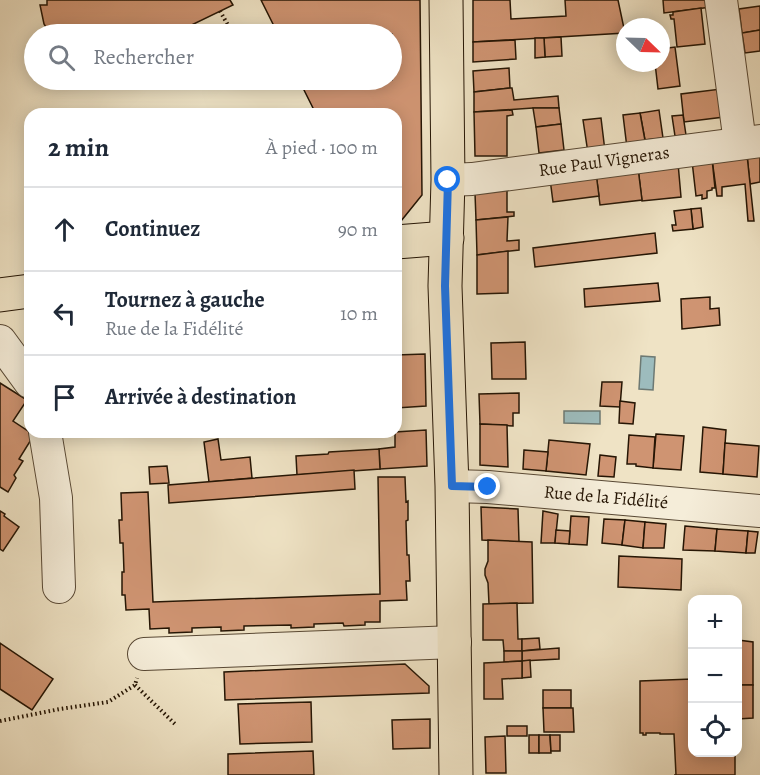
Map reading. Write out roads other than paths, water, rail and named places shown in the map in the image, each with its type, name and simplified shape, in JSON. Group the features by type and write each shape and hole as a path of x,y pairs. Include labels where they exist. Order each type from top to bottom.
{"main road":[{"path":"446,0 448,180 445,286 452,486 456,775"},
{"path":"402,242 447,238"},
{"path":"0,295 24,292"}],"street":[{"path":"721,0 750,142"},
{"name":"Rue Paul Vigneras","path":"448,180 472,179 750,142"},
{"path":"0,340 24,374"},
{"path":"46,438 56,498 59,586"},
{"name":"Rue de la Fidélité","path":"452,486 488,487 760,511"},
{"path":"144,654 455,642"}],"water":[{"path":"641,356 655,357 653,390 639,389"},
{"path":"564,411 600,411 600,424 564,423"}]}
